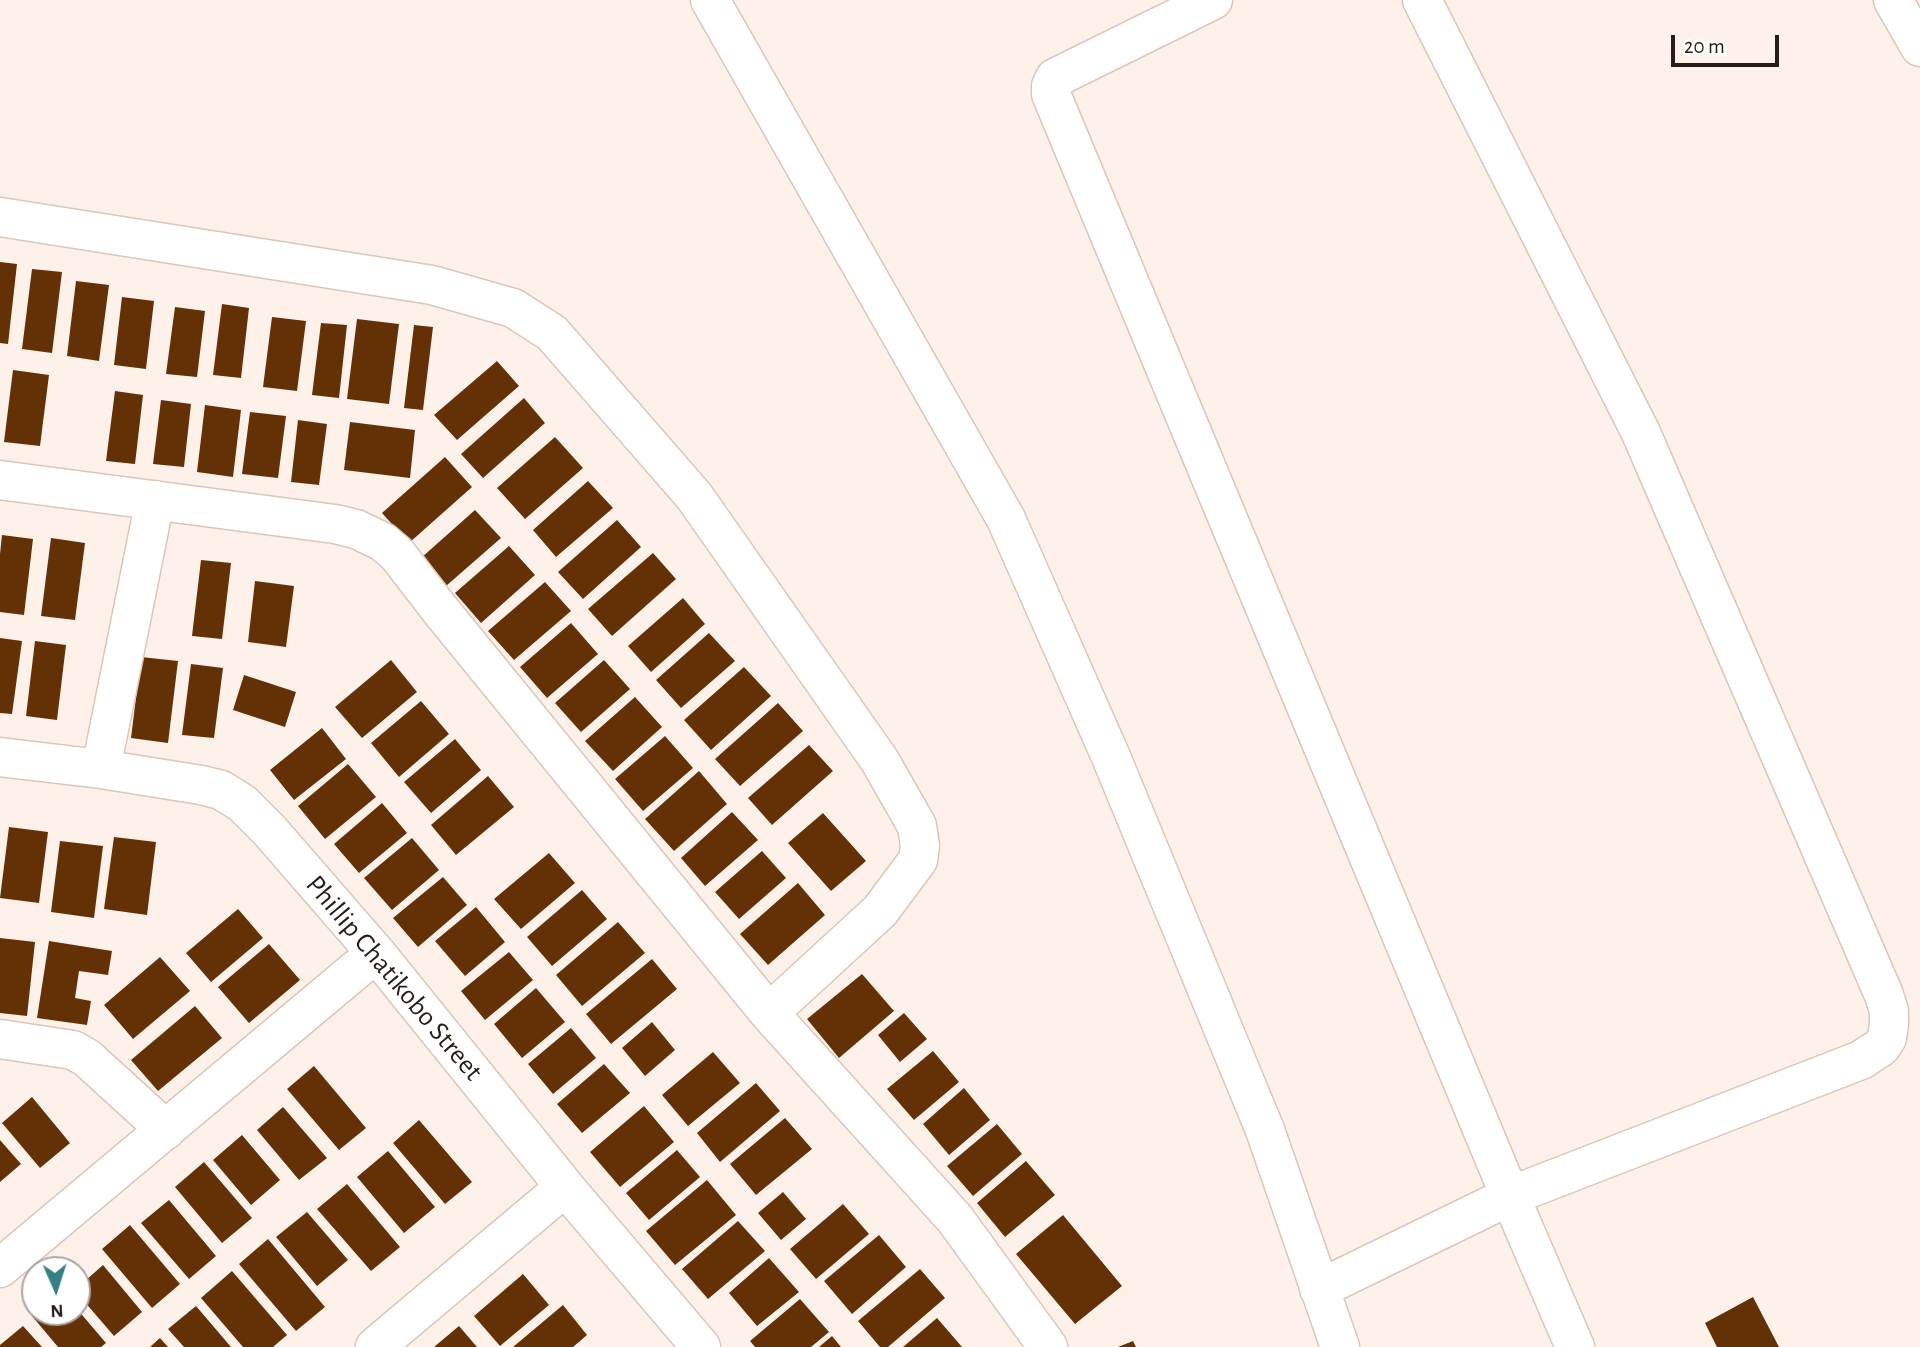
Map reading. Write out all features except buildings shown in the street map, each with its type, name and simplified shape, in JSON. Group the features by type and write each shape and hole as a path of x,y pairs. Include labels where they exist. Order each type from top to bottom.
{"street":[{"path":"710,0 1006,519 1111,757 1265,1130 1340,1347"},
{"path":"1213,0 1055,78 1051,93 1510,1196 1576,1347"},
{"path":"1319,1289 1510,1196 1861,1060 1881,1047 1887,1038 1889,1011 1641,433 1422,0"},
{"path":"1893,0 1920,47"},
{"path":"0,218 432,285 513,308 552,333 694,496 880,761 917,827 920,846 918,860 880,911 769,1013"},
{"path":"0,480 335,524 356,529 383,542 397,554 769,1013 955,1219 1048,1347"},
{"path":"102,769 155,500"},
{"name":"Phillip Chatikobo Street","path":"0,757 102,769 201,785 221,790 242,803 270,831 376,953 565,1187 701,1347"},
{"path":"0,1268 376,953"},
{"path":"0,1039 73,1050 88,1058 166,1130"},
{"path":"375,1347 565,1187"}]}
